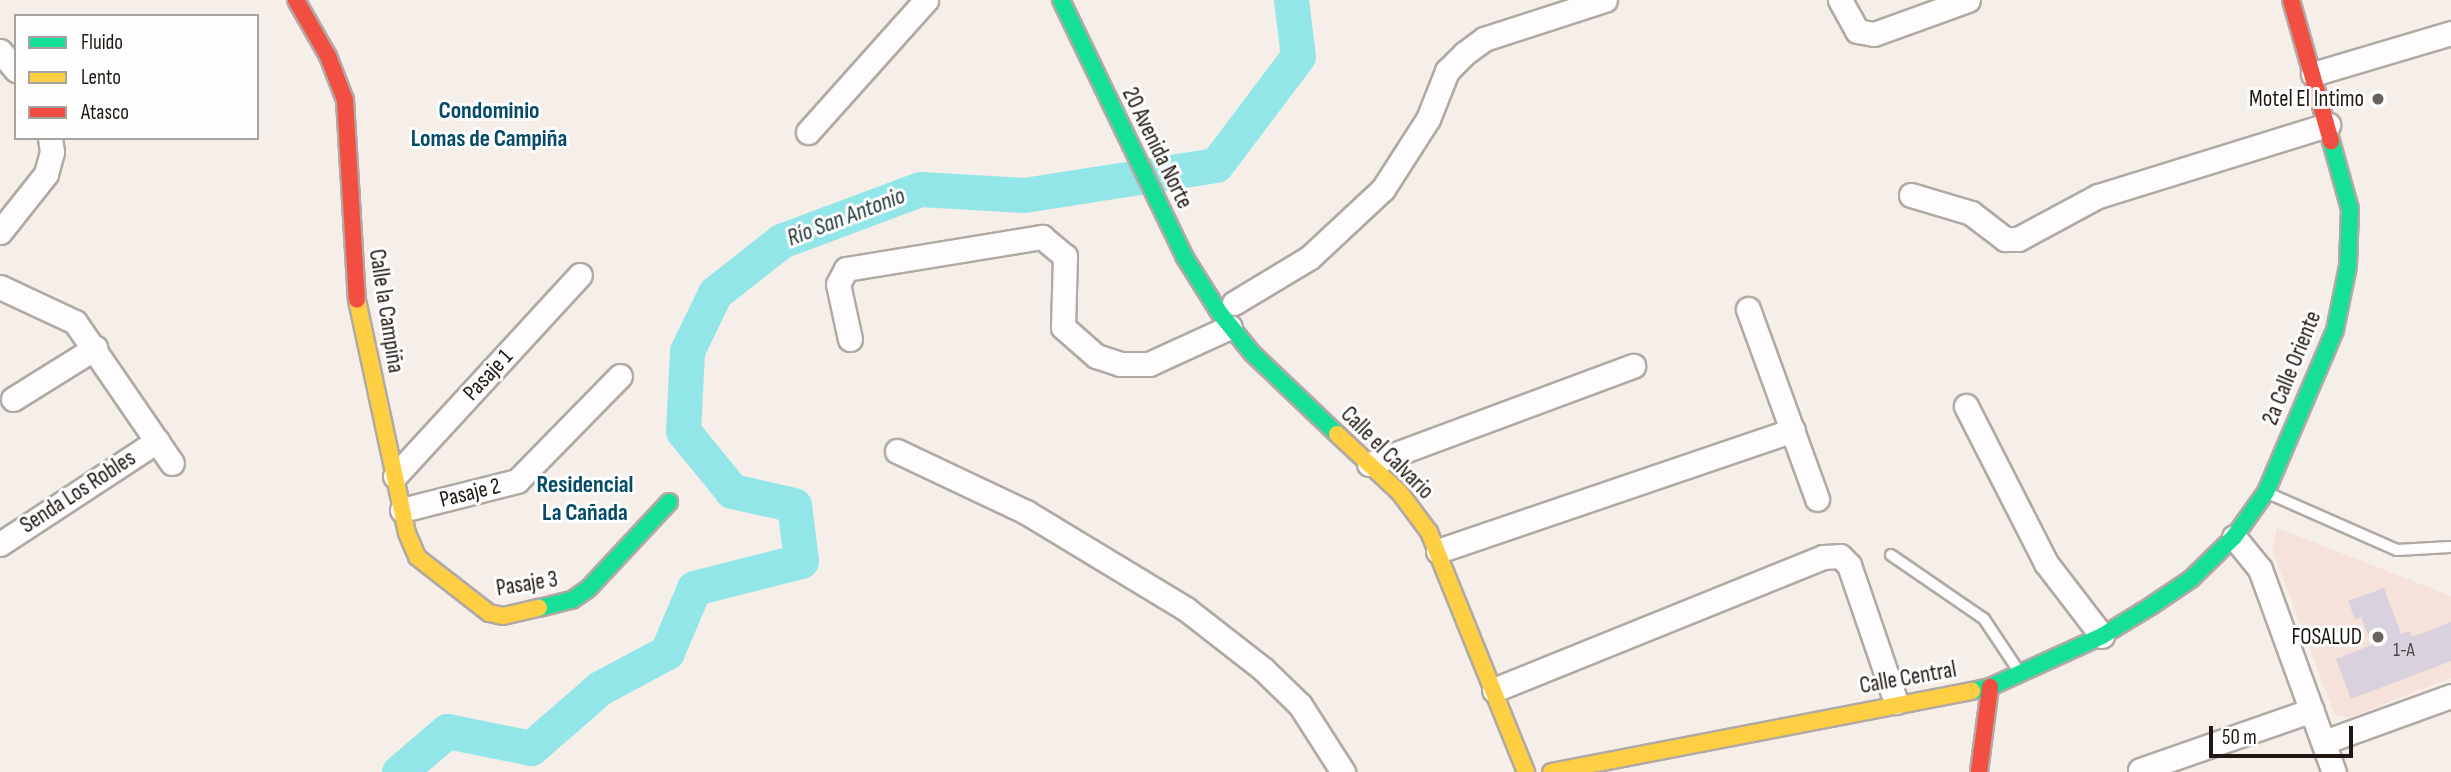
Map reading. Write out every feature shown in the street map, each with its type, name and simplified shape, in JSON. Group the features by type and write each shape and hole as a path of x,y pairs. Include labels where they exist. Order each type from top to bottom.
{"street":[{"name":"Calle la Campiña","path":"296,0 333,67 345,100 357,298 402,510 417,557 478,608"},
{"path":"808,132 926,0"},
{"name":"20 Avenida Norte","path":"1061,0 1156,201 1228,314"},
{"path":"850,339 838,284 846,269 1042,237 1065,256 1063,327 1096,356 1120,365 1149,364 1309,258 1383,189 1428,119 1447,71 1465,53 1484,39 1605,0"},
{"path":"1840,0 1857,31 1874,34 1968,0"},
{"name":"2a Calle Oriente","path":"2234,537 2266,492 2336,330 2348,266 2350,209 2291,0"},
{"path":"2313,74 2451,33"},
{"path":"0,51 14,68"},
{"path":"1911,195 1971,213 2011,240 2098,197 2328,125"},
{"path":"0,232 46,174 52,152 50,140"},
{"name":"Pasaje 1","path":"395,475 580,275"},
{"path":"0,287 75,322 172,463"},
{"path":"1748,309 1816,499"},
{"name":"Calle el Calvario","path":"1228,314 1368,464 1416,511 1438,551 1526,772"},
{"path":"13,398 95,348"},
{"path":"1368,464 1633,366"},
{"name":"Pasaje 2","path":"402,510 517,481 620,376"},
{"path":"1966,406 2046,563 2102,636"},
{"path":"1438,551 1793,430"},
{"name":"Senda Los Robles","path":"0,544 157,441"},
{"path":"897,451 1034,516 1186,609 1263,670 1300,705 1343,772"},
{"name":"Pasaje 3","path":"478,608 503,615 581,596 669,502"},
{"path":"2234,537 2260,569 2334,772"},
{"name":"Calle Central","path":"1551,772 1896,702 1990,687 2021,676 2102,636 2191,579 2234,537"},
{"path":"1494,690 1823,557 1840,556 1849,565 1896,702"},
{"path":"1979,772 1990,687"},
{"path":"2323,742 2451,696"},
{"path":"2140,770 2312,710"}],"lane":[{"path":"2266,492 2397,550 2451,547 2451,538"},
{"path":"1891,555 1984,619 1999,634 2021,676"}],"shaded area":[{"name":"FOSALUD","path":"2277,528 2451,596 2451,678 2349,718 2335,715 2272,549"}],"building":[{"path":"2384,588 2401,634 2410,631 2412,637 2451,622 2451,661 2351,699 2336,659 2372,645 2361,617 2355,619 2348,601"}],"waterway":[{"name":"Río San Antonio","path":"399,772 447,731 531,748 600,688 667,652 694,588 801,561 794,505 732,491 683,431 687,351 715,293 781,241 920,189 1024,195 1216,165 1298,56 1291,0"}],"traffic: fast":[{"path":"1061,0 1184,256 1219,312 1252,353 1337,434"},
{"path":"1972,691 1990,687 2102,636 2191,579 2234,537 2266,492 2335,330 2348,266 2350,209 2331,141"},
{"path":"539,608 572,600 588,589 669,502"}],"traffic: slow":[{"path":"357,300 407,533 417,557 489,613 503,616 539,608"},
{"path":"1337,434 1400,493 1429,532 1526,772"},
{"path":"1551,772 1972,691"}],"traffic: jam":[{"path":"296,0 328,56 345,100 357,300"},
{"path":"2291,0 2331,141"},
{"path":"1979,772 1990,687"}],"place":[{"name":"Motel El Intimo","path":"2378,99"},
{"name":"FOSALUD","path":"2378,637"}],"district":[{"name":"Condominio Lomas de Campiña","path":"489,125"},
{"name":"Residencial La Cañada","path":"585,499"}]}
